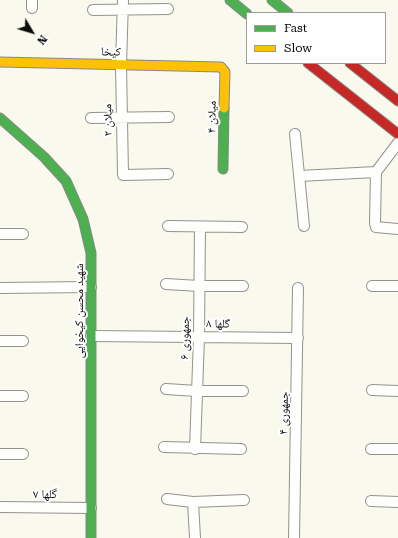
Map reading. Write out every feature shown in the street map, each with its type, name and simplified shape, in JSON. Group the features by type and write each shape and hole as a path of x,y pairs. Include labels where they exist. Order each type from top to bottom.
{"street":[{"path":"230,0 246,13"},
{"path":"272,0 287,12"},
{"path":"93,10 123,5 168,9"},
{"name":"میلان ۲","path":"123,5 121,64 123,175 168,174"},
{"name":"کیخا","path":"0,62 221,67"},
{"path":"309,64 398,134"},
{"path":"351,64 398,101"},
{"name":"میلان ۴","path":"221,67 225,72 223,169"},
{"path":"91,118 169,117"},
{"name":"شهید محسن کیخوایی","path":"0,118 44,156 66,181 83,219 91,253 91,538"},
{"path":"296,134 304,226"},
{"path":"398,143 376,172 376,227 398,229"},
{"path":"299,176 376,172"},
{"path":"168,226 242,227"},
{"name":"جمهوری ۶","path":"195,449 199,337 200,227"},
{"path":"0,234 23,234"},
{"path":"166,284 243,286"},
{"path":"372,286 398,286"},
{"path":"0,288 91,287"},
{"name":"جمهوری ۴","path":"294,538 298,288"},
{"name":"گلها ۸","path":"91,336 298,338"},
{"path":"0,341 23,341"},
{"path":"166,389 243,391"},
{"path":"372,390 398,391"},
{"path":"0,396 23,396"},
{"path":"164,448 242,449"},
{"path":"372,449 398,449"},
{"path":"0,454 23,454"},
{"path":"167,499 193,502 244,500"},
{"path":"371,501 398,502"},
{"path":"193,502 195,538"},
{"name":"گلها ۷","path":"0,507 91,508"}],"traffic: fast":[{"path":"230,0 246,13"},
{"path":"272,0 287,12"},
{"path":"223,169 224,108"},
{"path":"0,118 44,157 66,181 83,219 91,253 91,538"}],"traffic: slow":[{"path":"0,62 221,67 225,72 224,108"}],"traffic: jam":[{"path":"309,64 398,134"},
{"path":"351,64 398,101"}]}
